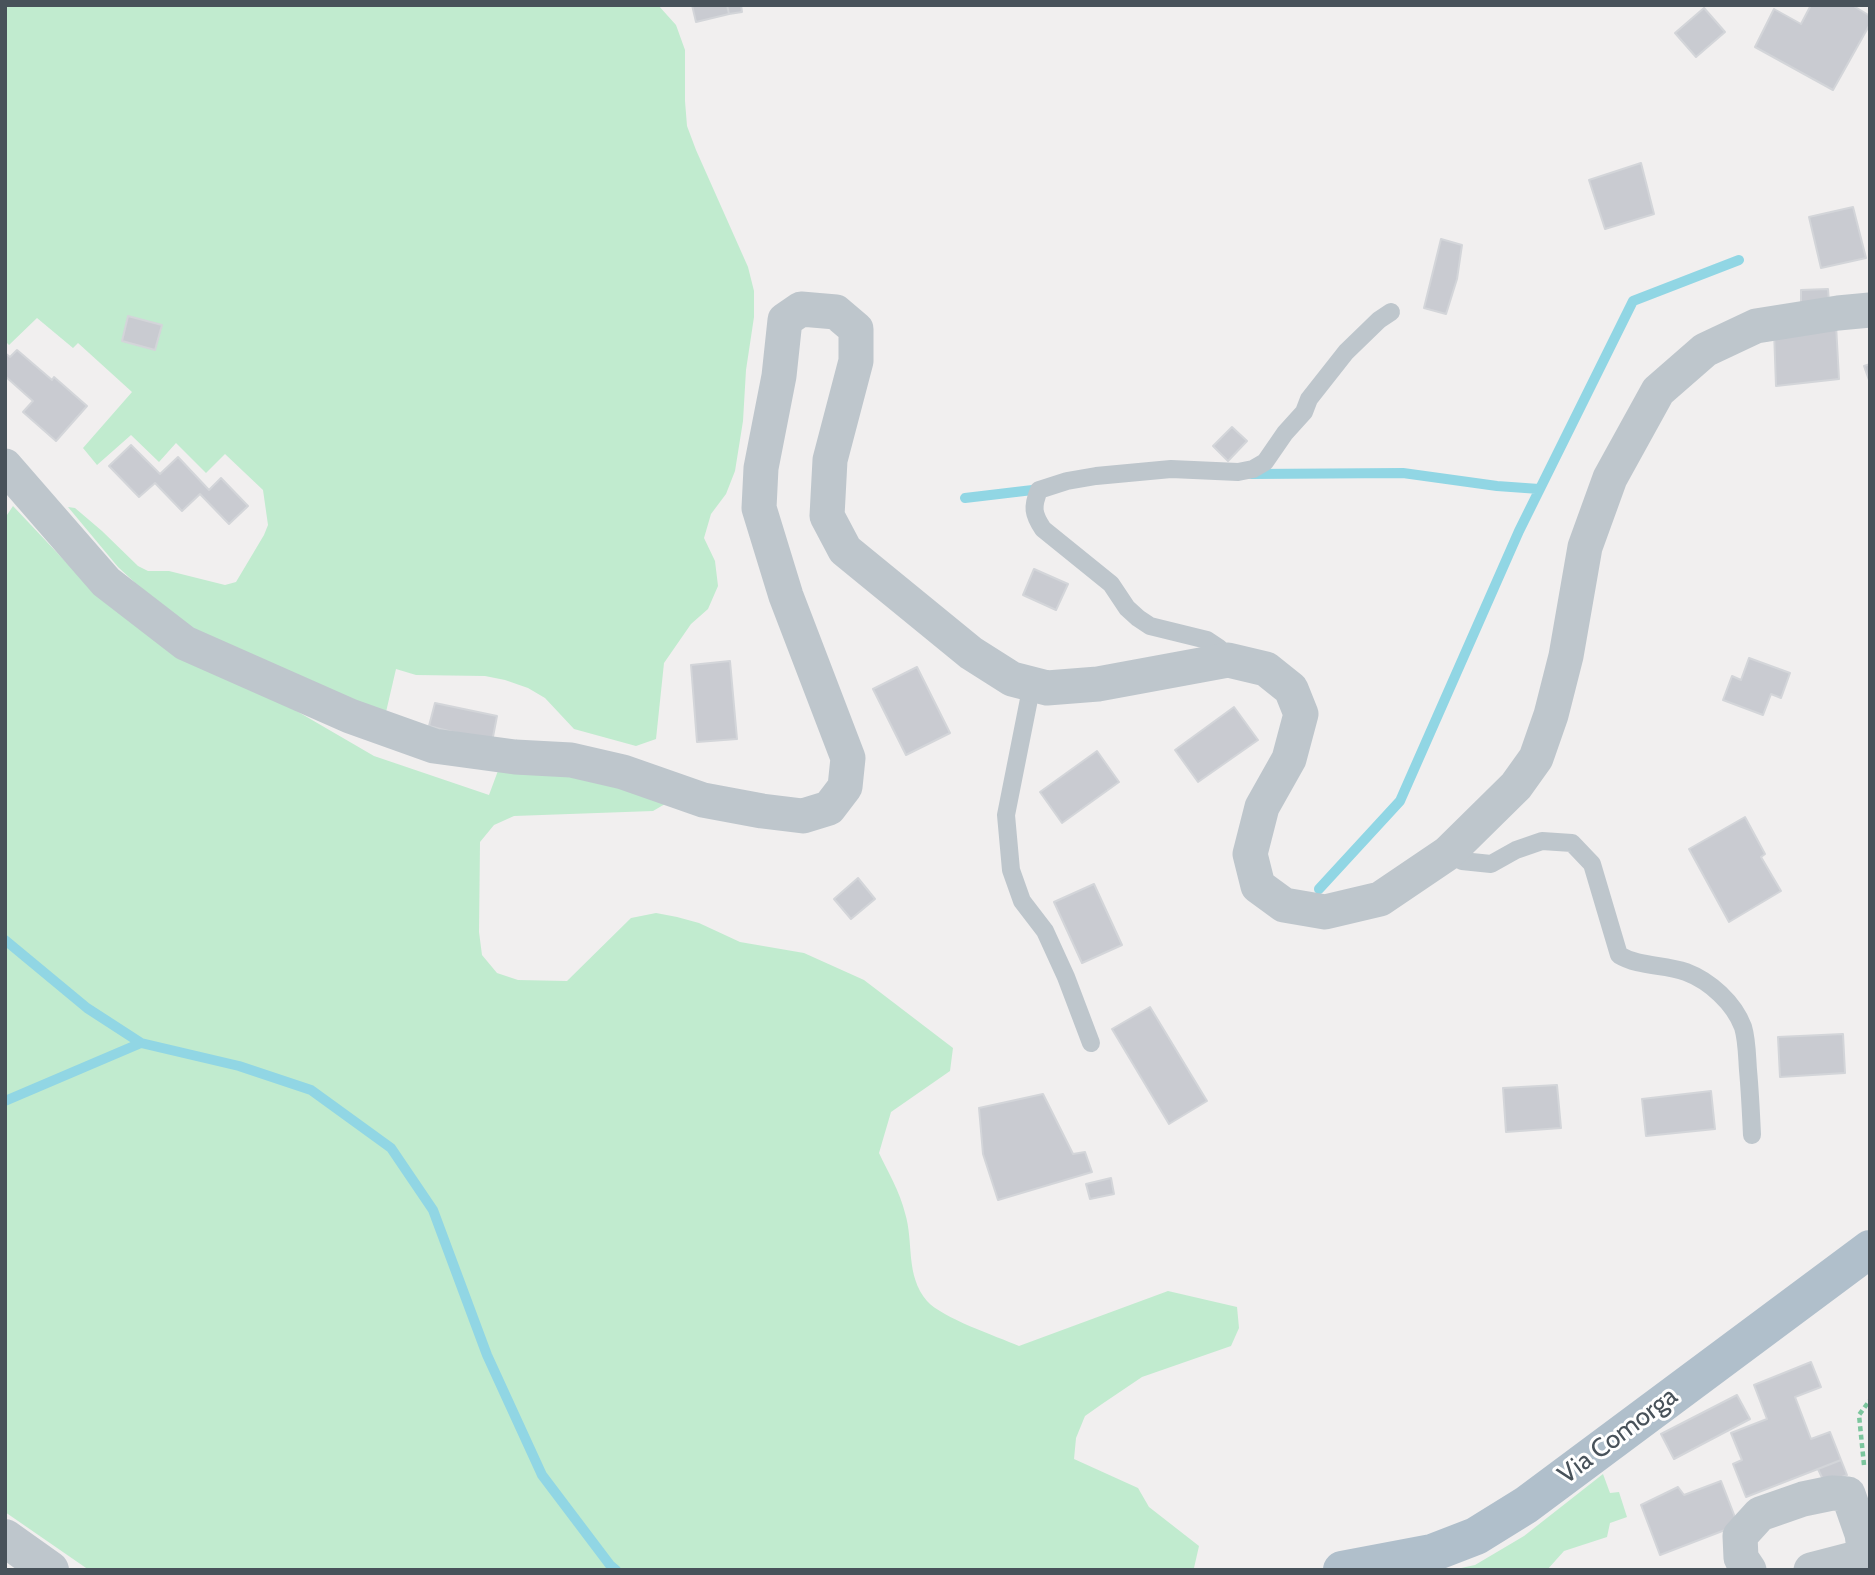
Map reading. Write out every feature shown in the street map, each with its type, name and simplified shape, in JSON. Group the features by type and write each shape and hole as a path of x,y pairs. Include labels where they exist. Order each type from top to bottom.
{"main road":[{"name":"Via Comorga","path":"1342,1570 1432,1553 1476,1536 1526,1505 1870,1250"}],"street":[{"path":"5,466 106,582 185,643 349,716 434,747 515,757 571,760 624,772 703,800 803,816 829,808 845,787 848,758 786,596 759,508 761,468 779,376 785,320 801,309 836,312 856,329 856,361 830,460 827,516 845,550 971,653 1012,679 1046,688 1098,684 1228,660 1266,669 1291,689 1301,714 1289,760 1262,807 1250,854 1258,886 1284,905 1325,912 1380,899 1448,853 1517,786 1536,758 1551,715 1566,656 1585,547 1610,478 1658,391 1705,350 1756,326 1870,310"},
{"path":"1749,1570 1741,1558 1740,1536 1760,1514 1803,1499 1832,1493 1848,1494 1865,1554 1811,1570"},
{"path":"5,1538 50,1570"}],"lane":[{"path":"1228,660 1219,648 1207,640 1150,626 1138,618 1127,608 1111,584 1043,529 1035,517 1034,503 1039,490 1096,476 1171,468 1238,472 1259,466 1304,412 1309,399 1346,352 1391,312"},
{"path":"1032,684 1006,815 1011,870 1022,901 1045,931 1091,1043"},
{"path":"1448,853 1462,862 1491,864 1516,849 1542,841 1572,843 1592,863 1619,955 1631,962 1660,965 1688,973 1709,984 1728,1003 1742,1027 1747,1056 1752,1135"}],"path":[{"path":"1866,1476 1859,1415 1870,1400"}],"green space":[{"path":"5,5 658,5 676,25 685,50 687,126 748,267 754,291 754,317 735,471 726,494 711,514 704,538 715,561 718,586 708,609 691,624 664,663 656,739 636,746 574,729 545,698 528,688 485,676 416,675 396,669 386,712 218,650 171,616 118,567 68,507 75,508 138,566 148,571 169,571 225,585 236,582 268,525 263,490 225,454 206,473 176,443 159,462 131,435 97,465 83,448 132,392 78,343 73,348 37,318 9,345 5,341"},
{"path":"13,506 97,595 374,756 489,795 499,768 623,783 665,804 653,811 514,816 494,825 480,842 479,932 482,955 497,973 518,980 567,981 631,918 656,913 699,923 740,942 804,953 864,980 953,1048 950,1071 891,1112 879,1153 903,1205 913,1269 920,1291 927,1301 944,1314 1019,1346 1168,1291 1237,1307 1239,1328 1231,1346 1142,1377 1085,1416 1076,1438 1074,1459 1138,1488 1149,1507 1199,1546 1194,1568 89,1570 5,1512 5,518"},
{"path":"1603,1474 1610,1493 1619,1492 1627,1517 1610,1523 1607,1537 1564,1551 1547,1570 1452,1570 1475,1565 1524,1536"}],"building":[{"path":"692,5 727,5 729,14 696,22"},
{"path":"727,5 741,5 742,12 729,14"},
{"path":"1811,5 1852,5 1870,16 1870,24 1833,90 1755,47 1774,9 1801,24"},
{"path":"1704,8 1725,32 1696,57 1675,33"},
{"path":"1641,163 1654,214 1605,229 1589,180"},
{"path":"1853,207 1866,258 1821,268 1809,217"},
{"path":"1441,239 1462,245 1457,279 1446,314 1424,308"},
{"path":"1828,289 1829,302 1801,304 1801,290"},
{"path":"128,316 162,325 155,350 122,341"},
{"path":"1836,325 1839,379 1776,386 1774,331"},
{"path":"17,350 87,406 56,441 23,412 33,401 5,376 5,353 10,357"},
{"path":"1870,364 1870,383 1864,366"},
{"path":"1232,427 1247,441 1228,461 1213,446"},
{"path":"131,445 160,474 178,457 209,490 221,478 248,506 229,524 200,494 182,511 155,483 139,497 109,466"},
{"path":"1034,569 1068,584 1056,610 1023,595"},
{"path":"1749,658 1790,673 1781,698 1771,694 1763,715 1723,700 1732,676 1741,680"},
{"path":"730,661 737,739 697,742 691,665"},
{"path":"917,667 950,733 906,755 873,689"},
{"path":"435,703 497,716 492,742 429,726"},
{"path":"1234,707 1258,740 1198,782 1175,750"},
{"path":"1097,751 1119,782 1062,823 1040,792"},
{"path":"1745,817 1765,854 1761,857 1781,891 1729,922 1689,849"},
{"path":"858,878 875,899 851,919 834,899"},
{"path":"1094,884 1122,945 1082,963 1054,902"},
{"path":"1150,1007 1207,1101 1169,1124 1112,1029"},
{"path":"1843,1034 1845,1073 1780,1077 1778,1037"},
{"path":"1557,1085 1561,1128 1506,1132 1503,1088"},
{"path":"1711,1091 1715,1129 1646,1136 1642,1099"},
{"path":"1043,1094 1073,1154 1085,1152 1092,1172 998,1200 983,1154 979,1108"},
{"path":"1111,1178 1114,1194 1090,1199 1086,1184"},
{"path":"1811,1362 1821,1387 1795,1397 1811,1439 1830,1432 1841,1460 1746,1497 1733,1464 1742,1460 1731,1433 1767,1419 1754,1385"},
{"path":"1737,1395 1750,1419 1674,1459 1661,1434"},
{"path":"1841,1460 1847,1475 1825,1484 1818,1469"},
{"path":"1721,1481 1738,1525 1660,1555 1641,1505 1678,1487 1684,1495"}],"waterway":[{"path":"1319,889 1400,801 1519,531 1633,301 1739,260"},
{"path":"1251,474 1403,473 1539,489"},
{"path":"965,498 1041,489"},
{"path":"5,940 87,1008 141,1043"},
{"path":"5,1101 141,1043 239,1066 311,1090 391,1148 433,1210 487,1355 542,1475 616,1570"}]}
